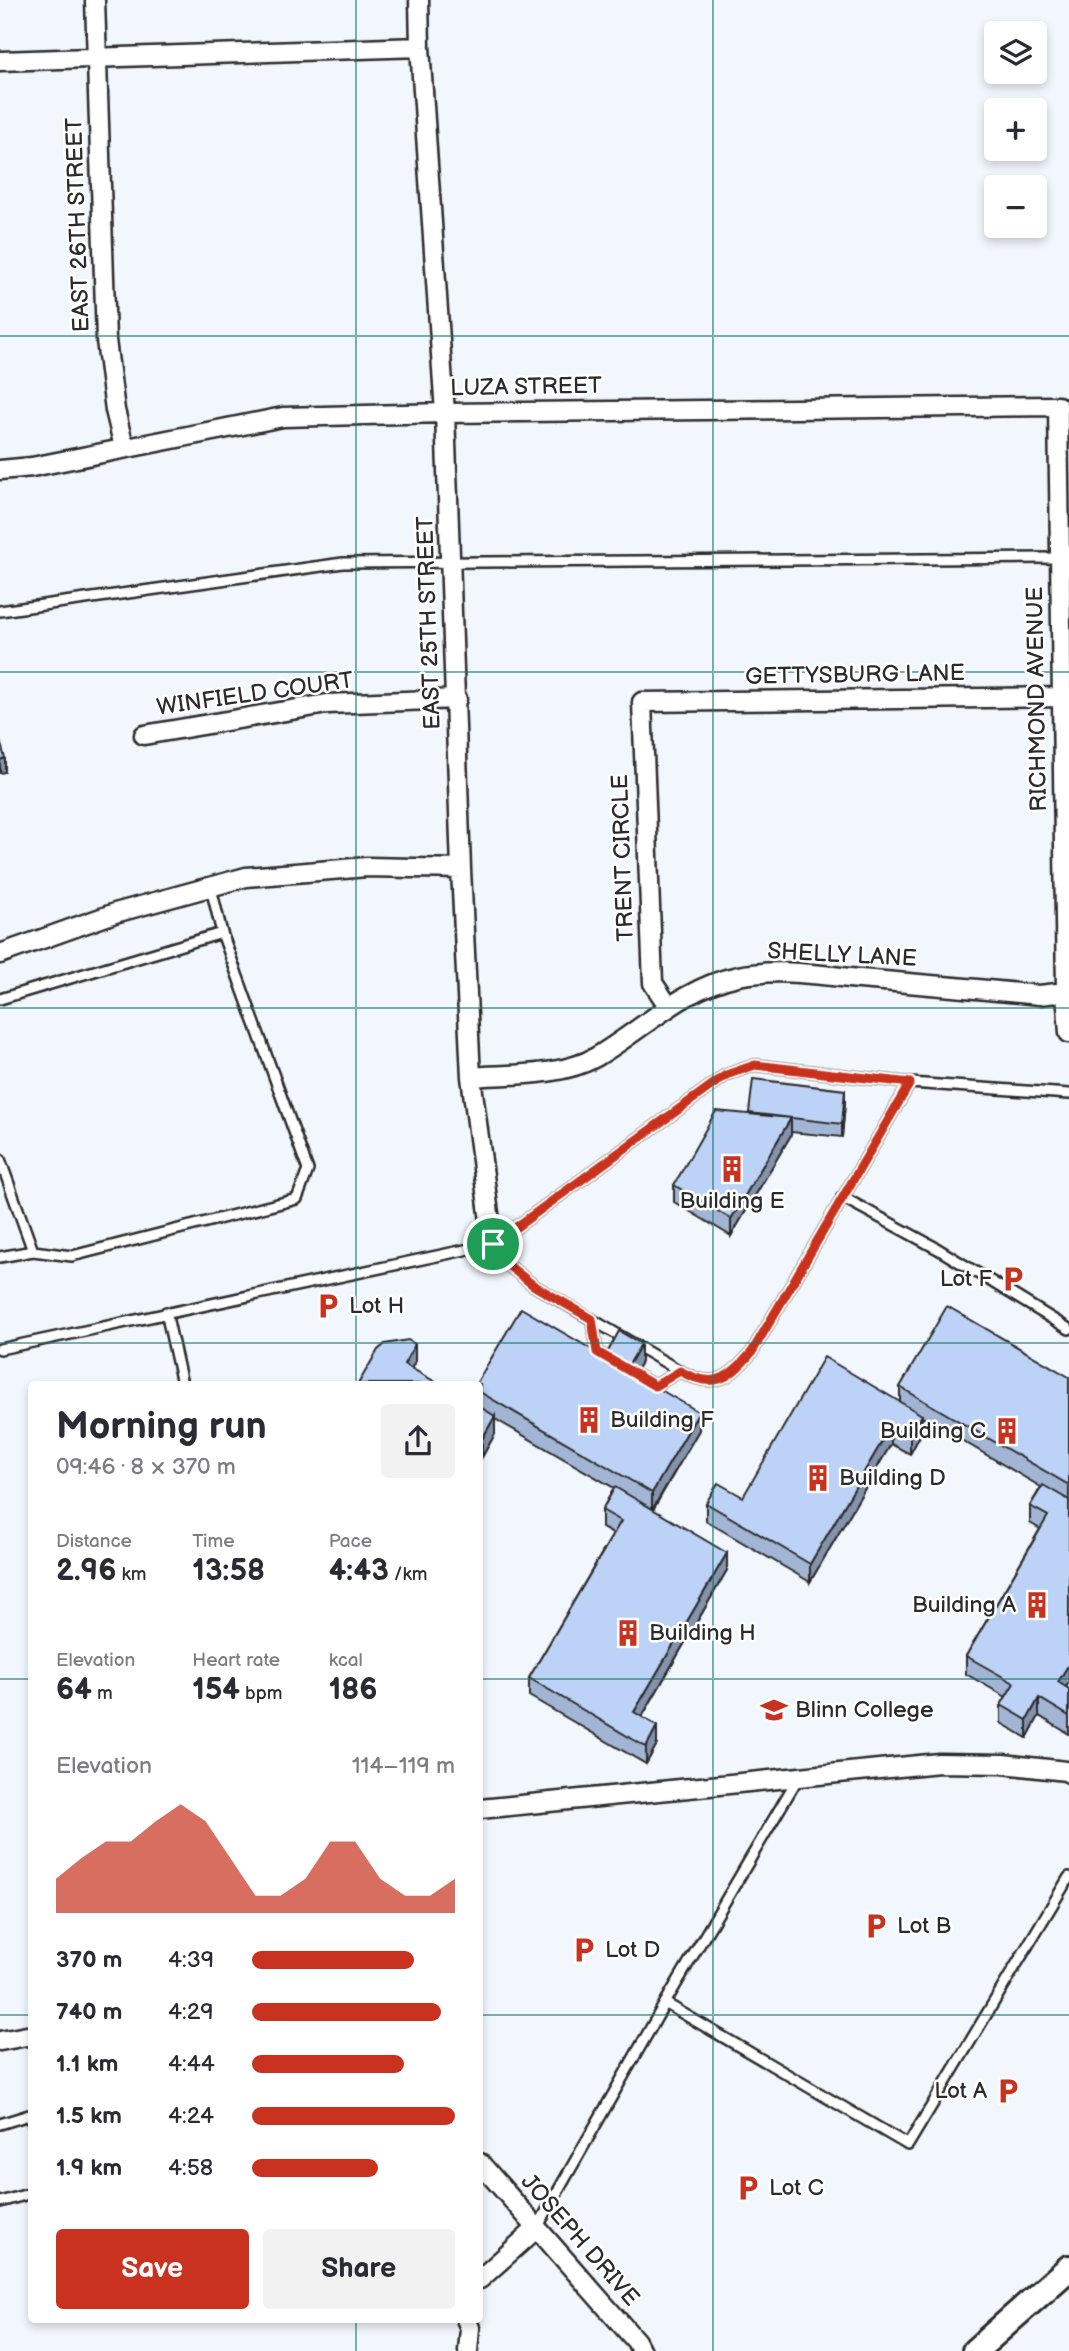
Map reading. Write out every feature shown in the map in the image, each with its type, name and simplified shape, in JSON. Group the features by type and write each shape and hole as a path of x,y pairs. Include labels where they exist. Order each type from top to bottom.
{"main road":[{"path":"975,2351 1069,2268"}],"street":[{"name":"EAST 26TH STREET","path":"95,0 106,340 115,410 124,447"},
{"name":"EAST 25TH STREET","path":"419,0 445,413 471,1077 493,1244"},
{"path":"0,61 420,47"},
{"name":"LUZA STREET","path":"0,470 32,467 283,417 1058,406"},
{"name":"RICHMOND AVENUE","path":"1058,406 1065,697 1066,992 1069,1032"},
{"name":"GETTYSBURG LANE","path":"642,702 1065,697"},
{"name":"WINFIELD COURT","path":"144,735 327,704 457,699"},
{"name":"TRENT CIRCLE","path":"642,702 653,983 669,1007"},
{"path":"0,954 115,913 246,877 367,867 461,869"},
{"name":"SHELLY LANE","path":"471,1077 542,1072 565,1068 594,1058 669,1007 710,985 738,976 789,972 1040,995 1066,992"},
{"path":"483,1810 939,1763 1003,1764 1069,1773"},
{"path":"0,2041 28,2036"},
{"name":"JOSEPH DRIVE","path":"483,2166 641,2351"},
{"path":"483,2276 537,2228"},
{"path":"468,2323 470,2328 468,2351"}],"lane":[{"path":"0,611 344,563 1060,558"},
{"path":"0,1257 33,1251 72,1256 297,1199 308,1170 222,933 211,888"},
{"path":"0,999 222,933"},
{"path":"0,1349 493,1244 726,1075 755,1065 910,1083 1069,1094"},
{"path":"493,1244 504,1262 533,1285 680,1371 710,1381 725,1378 735,1372 752,1352 910,1083"},
{"path":"0,1159 33,1251"},
{"path":"842,1197 938,1249 1069,1329"},
{"path":"166,1312 181,1381"},
{"path":"592,1319 597,1352 655,1386 680,1371"},
{"path":"537,2228 665,2003 799,1777"},
{"path":"665,2003 908,2145 1069,1877"},
{"path":"0,2124 28,2118"},
{"path":"0,2202 28,2194"}],"building":[{"path":"0,741 5,758 0,760"},
{"path":"753,1079 845,1090 842,1124 749,1113"},
{"name":"Building E","path":"716,1111 791,1118 731,1219 674,1185"},
{"name":"Building C","path":"947,1306 1069,1377 1069,1485 900,1387"},
{"name":"Building F","path":"521,1308 605,1357 619,1331 641,1344 626,1370 699,1412 652,1493 483,1394 483,1381 478,1381"},
{"path":"408,1340 415,1344 404,1364 434,1381 360,1381 378,1350 385,1344"},
{"name":"Building D","path":"824,1357 922,1415 910,1437 891,1426 810,1564 706,1503 718,1483 743,1497"},
{"path":"483,1409 495,1416 483,1437"},
{"name":"Building A","path":"1043,1485 1069,1500 1069,1664 1058,1682 1069,1689 1069,1716 1039,1698 1027,1720 1001,1705 1014,1683 966,1656 1048,1516 1030,1506"},
{"name":"Building H","path":"615,1487 727,1553 634,1712 657,1726 646,1747 529,1678 621,1521 602,1510"}],"place":[{"name":"Building E","path":"732,1169"},
{"name":"Lot F","path":"1013,1279"},
{"name":"Lot H","path":"328,1306"},
{"name":"Building F","path":"589,1420"},
{"name":"Building C","path":"1007,1431"},
{"name":"Building D","path":"818,1478"},
{"name":"Building A","path":"1037,1605"},
{"name":"Building H","path":"628,1633"},
{"name":"Blinn College","path":"774,1710"},
{"name":"Lot B","path":"876,1926"},
{"name":"Lot D","path":"584,1950"},
{"name":"Lot A","path":"1008,2091"},
{"name":"Lot C","path":"748,2188"}],"route":[{"path":"755,1065 910,1083 752,1352 735,1372 725,1378 710,1381 680,1371 655,1386 597,1352 592,1319 533,1285 504,1262 493,1244 726,1075 755,1065"}]}
